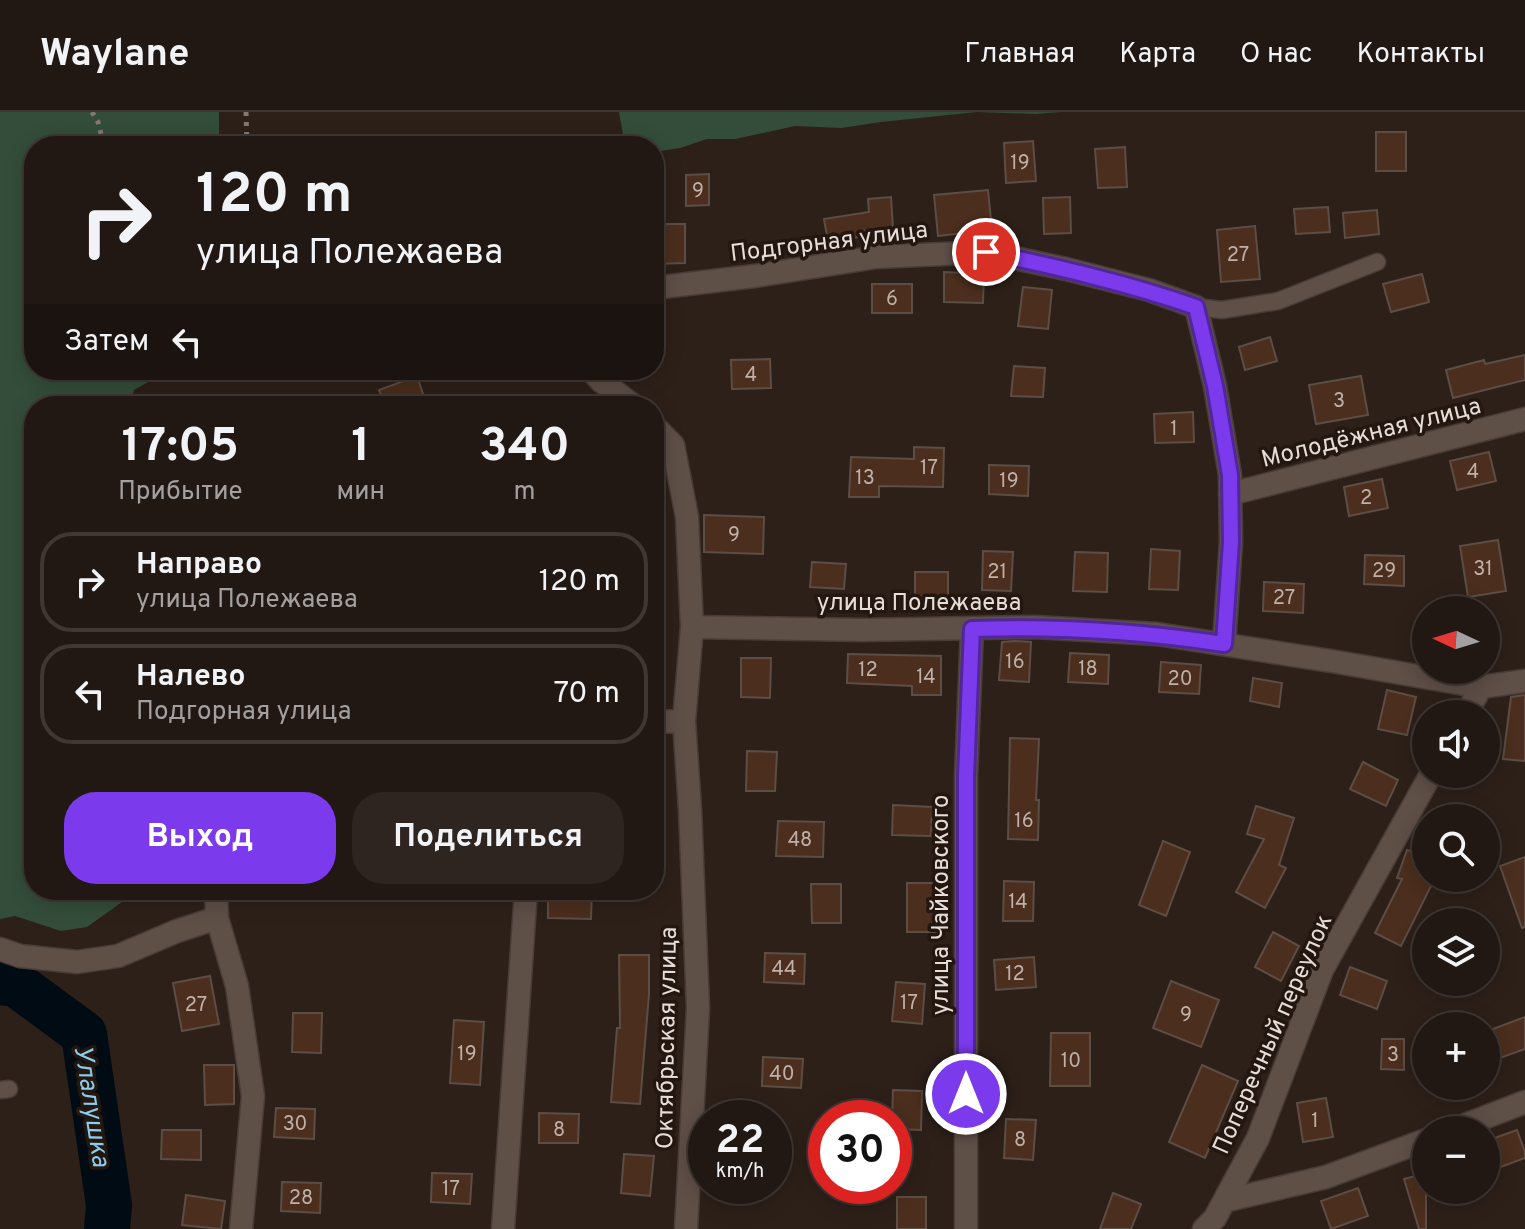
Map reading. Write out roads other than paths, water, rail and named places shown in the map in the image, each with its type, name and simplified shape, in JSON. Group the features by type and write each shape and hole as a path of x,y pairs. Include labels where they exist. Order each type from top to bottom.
{"street":[{"name":"Подгорная улица","path":"664,287 877,257 986,252 1149,290 1196,307"},
{"path":"1196,307 1215,386 1230,475 1231,542 1224,644"},
{"path":"600,380 621,396"},
{"name":"Молодёжная улица","path":"1230,494 1525,419"},
{"name":"Октябрьская улица","path":"664,448 687,517 692,627 684,721 698,1008 686,1229"},
{"name":"улица Полежаева","path":"692,627 863,630 1035,627 1157,634 1481,687 1525,681"},
{"name":"улица Чайковского","path":"966,1229 966,793 972,629"},
{"path":"1474,700 1481,687"},
{"path":"664,722 684,721"},
{"name":"Поперечный переулок","path":"1204,1229 1215,1218 1258,1138 1322,970 1423,788"},
{"path":"216,900 217,918 237,986 253,1096 241,1229"},
{"path":"503,1229 525,900"},
{"path":"0,949 20,956 77,962 118,956 217,918"},
{"path":"1488,1116 1525,1102"},
{"path":"1224,1201 1326,1177 1412,1145"}],"lane":[{"name":"Подгорная улица","path":"1196,307 1222,310 1278,301 1377,262"}],"waterway":[{"name":"Улалушка","path":"0,982 16,984 84,1034 109,1205 107,1229"}]}
